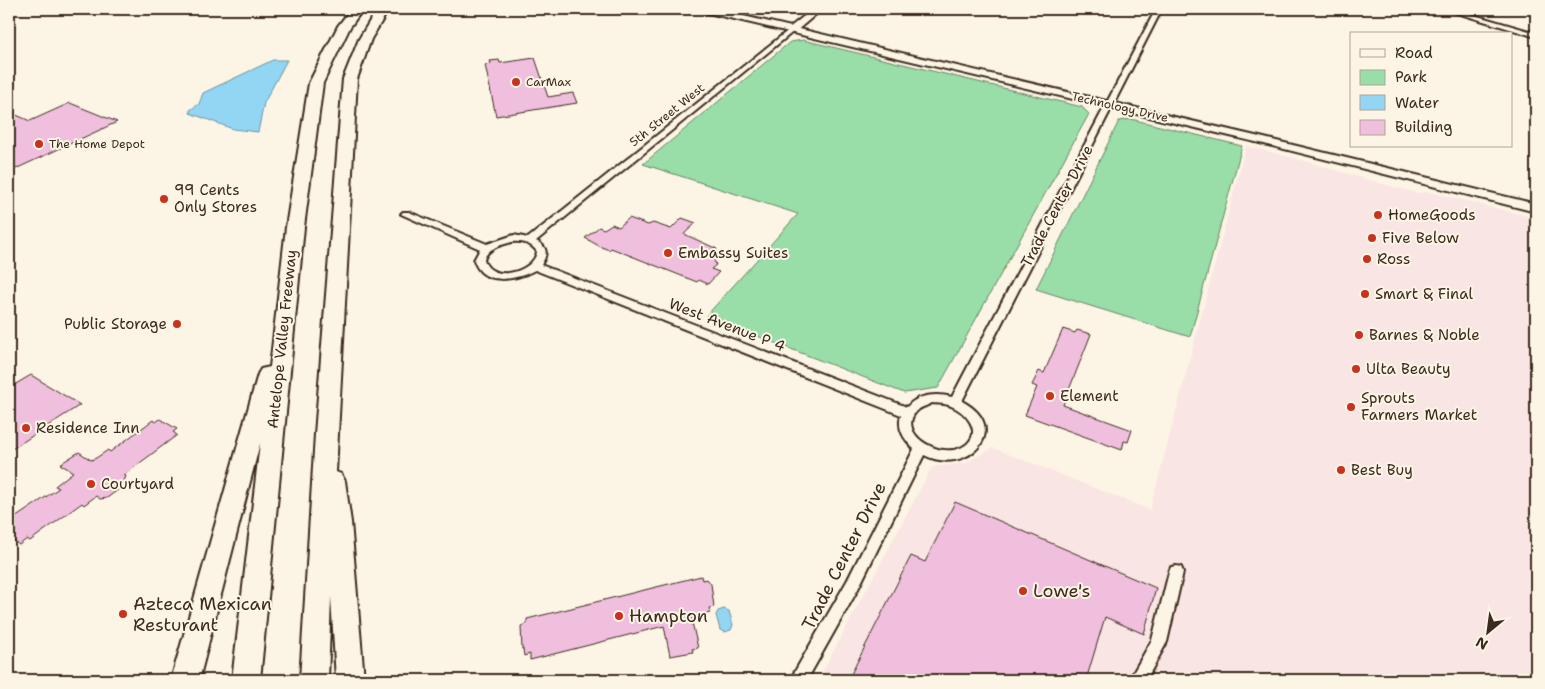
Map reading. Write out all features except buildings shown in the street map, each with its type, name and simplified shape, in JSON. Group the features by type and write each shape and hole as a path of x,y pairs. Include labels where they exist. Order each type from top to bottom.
{"highway":[{"name":"Antelope Valley Freeway","path":"246,680 281,345 295,227 316,83 344,26 357,9"},
{"path":"314,680 326,434 350,79 365,38 383,9"},
{"path":"185,680 267,376 281,345"},
{"path":"326,434 339,522 350,680"}],"main road":[{"name":"Technology Drive","path":"704,9 1536,208"}],"street":[{"name":"5th Street West","path":"531,240 818,9"},
{"name":"Trade Center Drive","path":"955,402 1159,9"},
{"path":"1447,9 1536,35"},
{"path":"406,214 487,248"},
{"path":"514,238 531,240 538,244 542,250 542,256 535,266 518,274 507,276 487,272 481,267 479,260 487,248 504,240 514,238"},
{"name":"West Avenue P 4","path":"535,266 908,412"},
{"path":"930,399 955,402 966,408 979,425 980,435 976,444 970,450 946,456 921,448 911,440 906,431 904,421 908,412 919,402 930,399"},
{"name":"Trade Center Drive","path":"798,680 852,586 921,448"},
{"path":"1137,680 1159,642 1176,572"}],"shaded area":[{"path":"1246,146 1417,193 1429,192 1536,218 1536,680 818,680 932,467 965,463 993,448 1150,510"}],"green space":[{"path":"803,40 1082,107 1089,114 938,388 904,393 706,316 798,214 643,164 790,42"},
{"path":"1131,119 1242,146 1190,337 1036,289 1119,121"}],"water":[{"path":"273,60 287,60 264,103 258,132 233,129 190,113 190,110 199,104 203,93"},
{"path":"724,609 729,611 733,625 731,630 725,632 720,630 716,615 718,611"}],"place":[{"name":"CarMax","path":"516,82"},
{"name":"The Home Depot","path":"39,144"},
{"name":"99 Cents Only Stores","path":"164,199"},
{"name":"HomeGoods","path":"1378,215"},
{"name":"Five Below","path":"1372,238"},
{"name":"Embassy Suites","path":"668,253"},
{"name":"Ross","path":"1367,259"},
{"name":"Smart & Final","path":"1365,294"},
{"name":"Public Storage","path":"177,324"},
{"name":"Barnes & Noble","path":"1359,335"},
{"name":"Ulta Beauty","path":"1356,369"},
{"name":"Element","path":"1050,396"},
{"name":"Sprouts Farmers Market","path":"1351,407"},
{"name":"Residence Inn","path":"26,428"},
{"name":"Best Buy","path":"1341,470"},
{"name":"Courtyard","path":"91,484"},
{"name":"Lowe's","path":"1023,591"},
{"name":"Azteca Mexican Resturant","path":"123,614"},
{"name":"Hampton","path":"619,616"}]}
